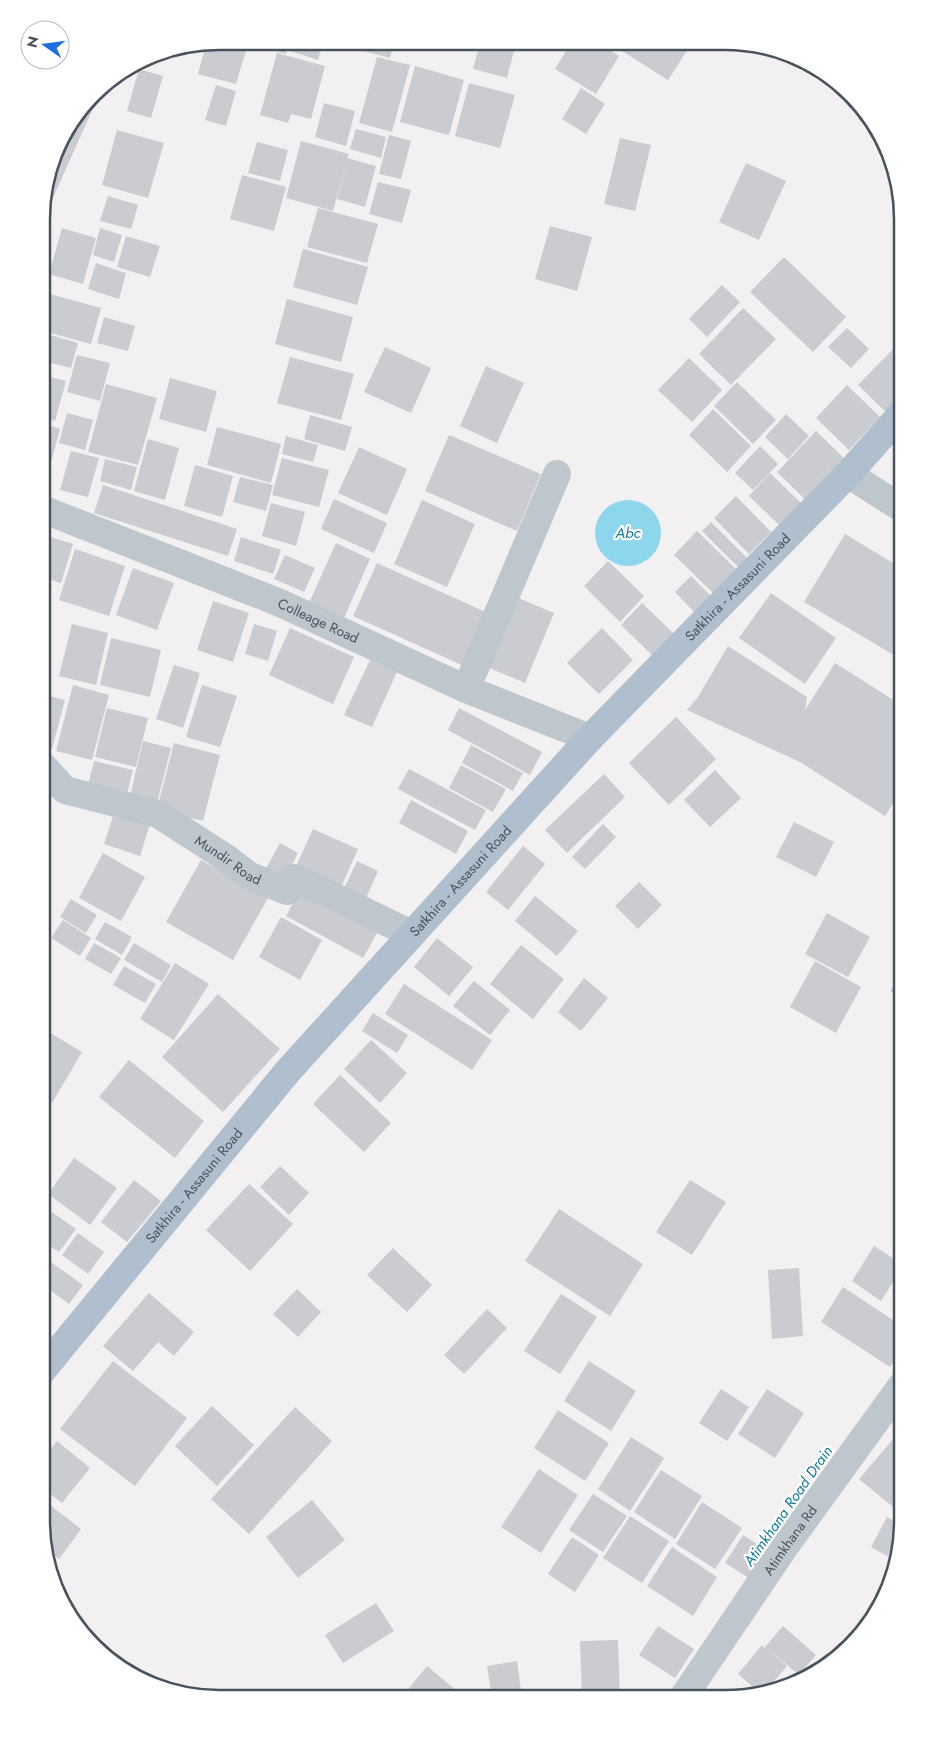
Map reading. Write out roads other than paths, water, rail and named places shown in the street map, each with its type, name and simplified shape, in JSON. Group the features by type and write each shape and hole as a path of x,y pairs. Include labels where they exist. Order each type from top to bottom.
{"main road":[{"name":"Satkhira - Assasuni Road","path":"50,1361 288,1071 590,738 848,474 894,422"}],"street":[{"path":"466,688 557,474"},
{"path":"848,474 894,503"},
{"name":"Colleage Road","path":"50,512 278,602 466,688 590,738"},
{"name":"Mundir Road","path":"50,774 65,790 158,814 226,858 250,876 287,891 294,878 328,892 366,914 412,934"},
{"name":"Atimkhana Rd","path":"688,1690 786,1546 894,1396"}],"water":[{"name":"Abc","path":"622,500 634,500 646,505 656,515 661,527 659,546 646,561 634,566 622,566 610,561 600,551 595,539 595,527 600,515 610,505"}],"water label":[{"name":"Atimkhana Road Drain","path":"788,1506"}]}
